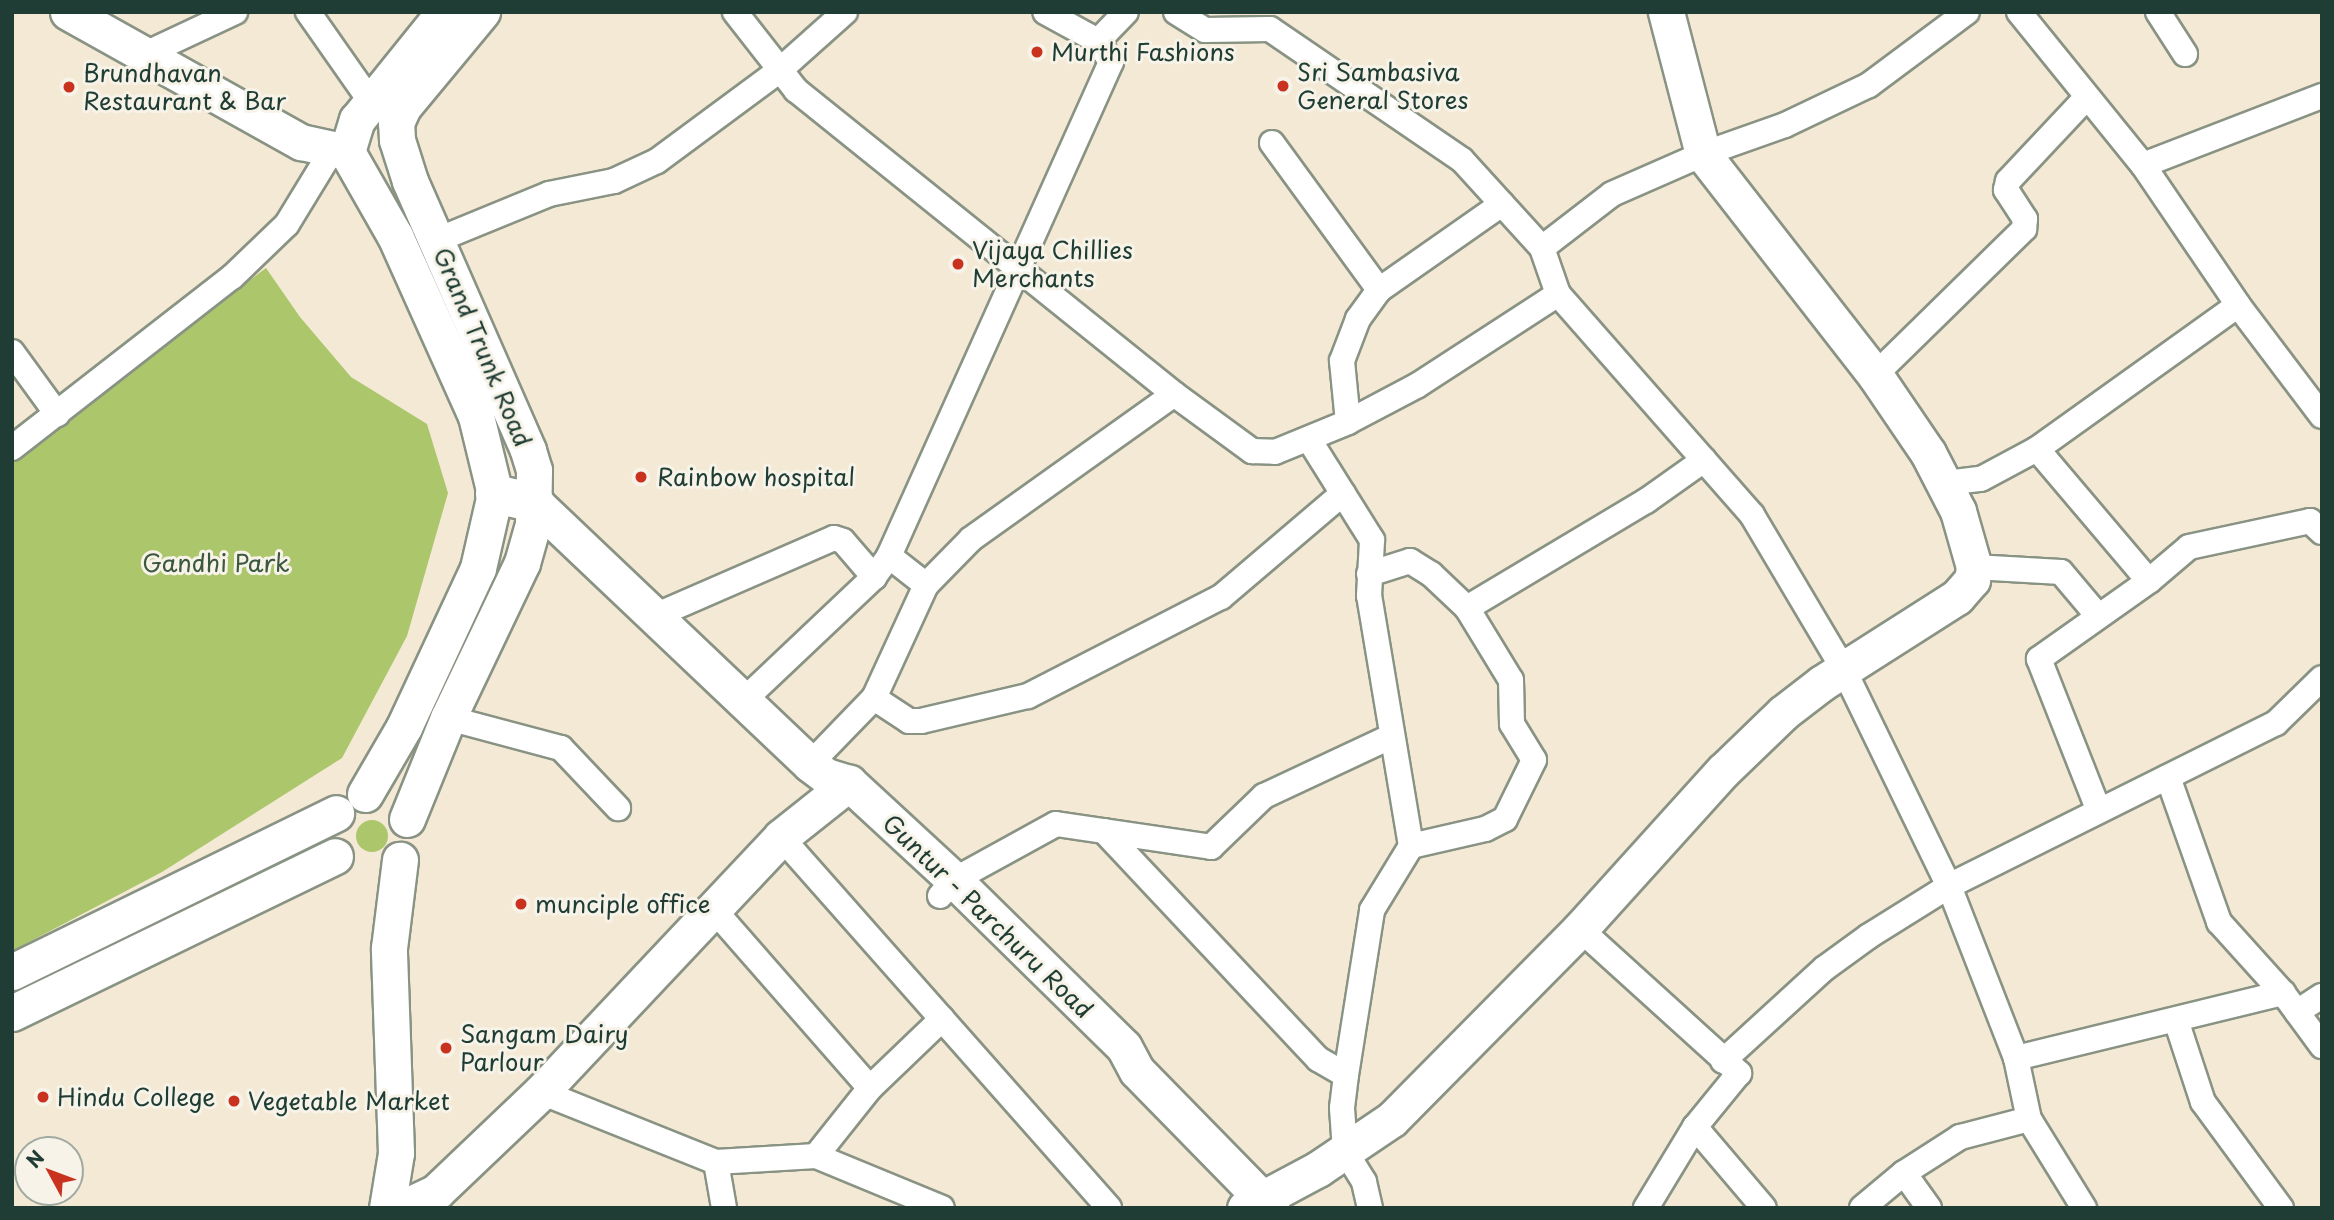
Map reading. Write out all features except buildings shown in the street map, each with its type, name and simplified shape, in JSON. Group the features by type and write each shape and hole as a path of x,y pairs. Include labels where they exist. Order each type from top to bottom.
{"main road":[{"path":"495,494 535,503"}],"street":[{"path":"68,12 141,56 301,142 339,152"},
{"path":"141,56 235,12"},
{"path":"309,12 370,102"},
{"path":"12,448 232,277 287,224 339,152 370,102 444,12"},
{"name":"Grand Trunk Road","path":"407,819 448,718 522,563 535,503 528,450 401,158 396,123 419,84 482,12"},
{"path":"735,12 796,90 1174,394 1252,451 1275,452 1310,441 1348,422 1418,385 1558,294"},
{"path":"437,240 549,194 632,174 710,124 780,70 845,12"},
{"path":"743,701 874,577 888,556 1111,62 1098,41 1045,12"},
{"path":"1098,41 1126,12"},
{"path":"1176,12 1205,30 1270,29 1462,160 1542,248 1558,294 1752,515 1843,668 1949,886 2016,1058 2029,1119 2084,1208"},
{"path":"1260,1205 1392,1119 1580,929 1723,771 1783,713 1843,668 1957,597 1972,580 1974,567 1946,483 1875,375 1703,154 1666,12"},
{"path":"1542,248 1612,194 1703,154 1784,125 1869,85 1967,12"},
{"path":"2019,12 2143,164 2238,305 2322,416"},
{"path":"2158,12 2185,54"},
{"path":"2143,164 2322,96"},
{"path":"1875,375 2024,229 2025,219 2006,190 2008,181 2087,97"},
{"path":"1272,143 1379,289"},
{"name":"Grand Trunk Road","path":"339,152 395,236 477,416 495,494 478,568 404,727 350,803"},
{"path":"1348,422 1342,361 1358,318 1379,289 1502,204"},
{"path":"1946,483 1980,479 2037,449 2238,305"},
{"path":"13,354 57,414"},
{"path":"402,1208 442,1200 541,1092 715,911 830,779 874,698 926,585 971,539 1174,394"},
{"path":"1310,441 1372,540 1369,574 1411,846 1372,910 1342,1108 1345,1151 1364,1182 1370,1208"},
{"path":"2037,449 2149,581"},
{"path":"1467,608 1646,500 1704,460"},
{"path":"874,698 909,721 920,721 1028,696 1221,597 1343,493"},
{"name":"Guntur - Parchuru Road","path":"535,503 1023,961 1112,1059 1137,1071 1260,1205"},
{"path":"2099,811 2039,659 2149,581 2189,547 2310,521 2322,533"},
{"path":"657,615 834,538 843,541 874,577"},
{"path":"888,556 926,585"},
{"path":"1369,574 1410,561 1431,573 1467,608 1511,680 1512,724 1530,751 1532,771 1512,810 1495,825 1411,846"},
{"path":"1974,567 2061,572 2098,616"},
{"path":"1723,1061 1848,950 1949,886 2276,723 2322,678"},
{"path":"448,718 561,748 618,808"},
{"path":"947,888 1056,824 1211,847 1264,796 1392,736"},
{"path":"2168,777 2219,922 2290,1002 2322,1046"},
{"path":"12,972 350,803 382,796 398,806 407,819 410,834 393,865 380,944 387,1149 376,1208"},
{"path":"350,803 330,841 335,856 357,873 393,865"},
{"path":"1104,831 1318,1059 1335,1073 1346,1075"},
{"path":"781,837 1104,1206"},
{"path":"12,1013 335,856"},
{"path":"387,1208 396,1153 389,948 393,865"},
{"path":"715,911 870,1088"},
{"path":"1580,929 1739,1073 1695,1127 1646,1208"},
{"path":"2016,1058 2176,1020 2322,996"},
{"path":"816,1156 870,1088 942,1019"},
{"path":"2176,1020 2203,1102 2281,1208"},
{"path":"541,1092 716,1162 816,1156 942,1208"},
{"path":"1862,1208 1904,1173 1960,1136 2029,1119"},
{"path":"1695,1127 1764,1208"},
{"path":"716,1162 724,1208"},
{"path":"1904,1173 1929,1208"}],"green space":[{"name":"Gandhi Park","path":"266,268 300,317 351,377 427,424 448,493 407,636 342,758 162,872 12,951 12,460"},
{"path":"372,820 383,825 388,836 383,847 372,852 361,847 356,836 361,825"}],"place":[{"name":"Murthi Fashions","path":"1037,52"},
{"name":"Sri Sambasiva General Stores","path":"1283,86"},
{"name":"Brundhavan Restaurant & Bar","path":"69,87"},
{"name":"Vijaya Chillies Merchants","path":"958,264"},
{"name":"Rainbow hospital","path":"641,477"},
{"name":"munciple office","path":"521,904"},
{"name":"Sangam Dairy Parlour","path":"446,1048"},
{"name":"Hindu College","path":"43,1097"},
{"name":"Vegetable Market","path":"234,1101"}]}
